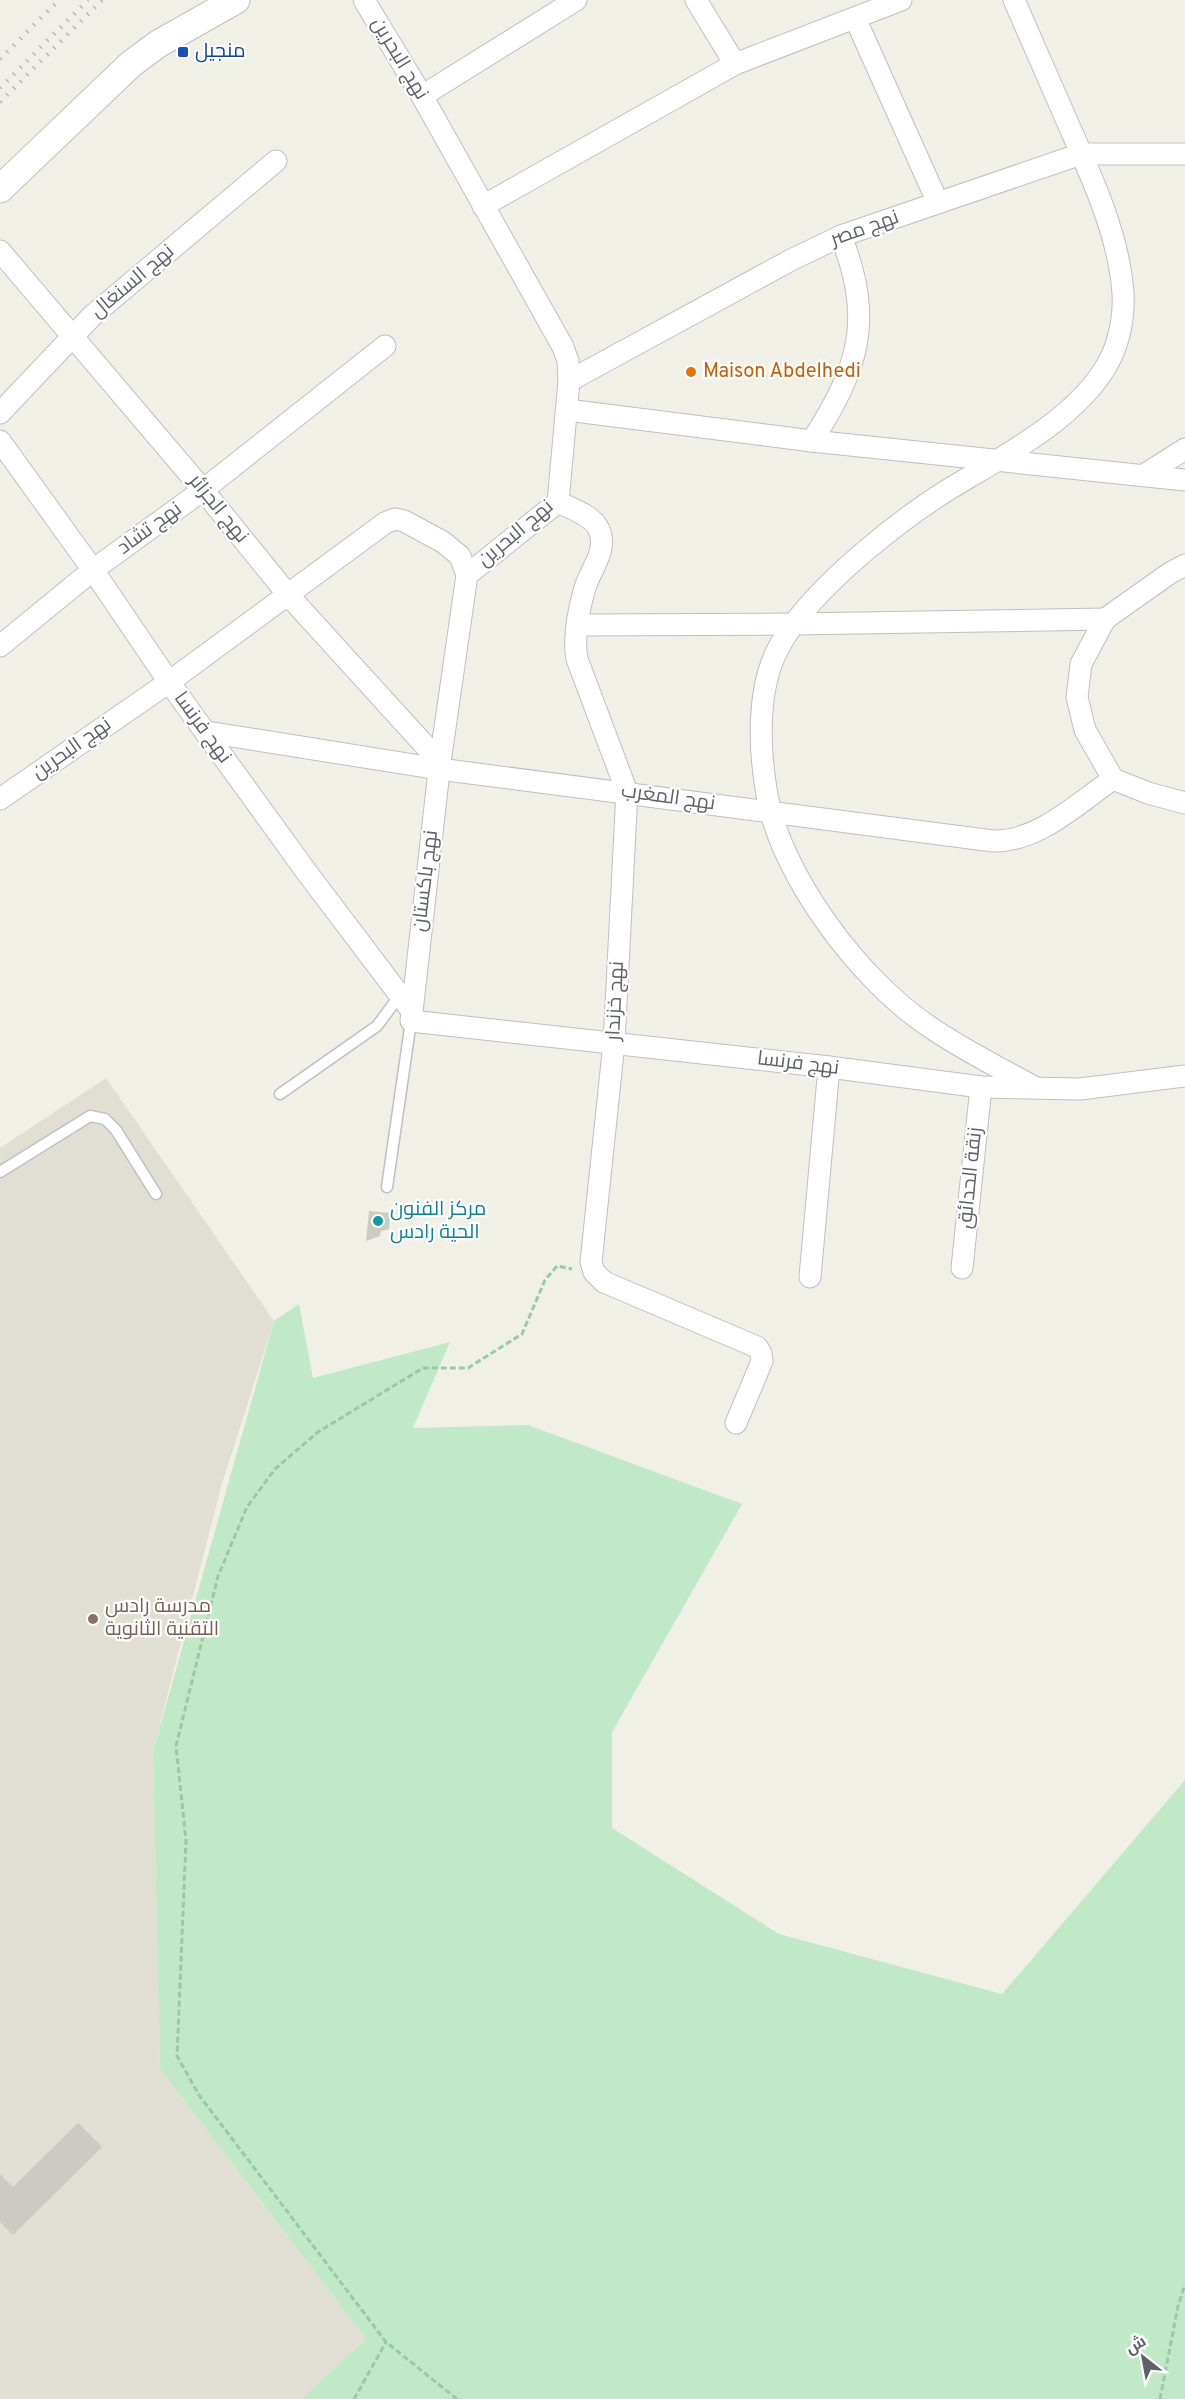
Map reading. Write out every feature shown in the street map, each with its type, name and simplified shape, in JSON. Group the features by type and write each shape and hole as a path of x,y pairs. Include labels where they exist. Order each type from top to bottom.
{"street":[{"path":"0,189 131,64 158,44 236,0"},
{"name":"نهج البحرين","path":"0,799 289,596 385,523 395,519 404,521 443,542 460,556 467,575 558,502 569,381 568,361 563,347 422,96 364,0"},
{"path":"422,96 576,0"},
{"path":"696,0 735,64"},
{"path":"483,206 735,64 901,0"},
{"path":"1014,0 1103,208 1119,268 1123,296 1121,324 1114,350 1096,381 1076,403 998,462 963,480 883,537 826,586 779,646 763,704 760,743 770,811 789,859 805,890 829,926 882,988 926,1024 1036,1088"},
{"path":"855,18 938,203"},
{"name":"نهج مصر","path":"569,381 781,265 841,236 1081,154 1185,154"},
{"name":"نهج السنغال","path":"0,413 93,315 276,161"},
{"path":"812,441 832,410 848,377 859,331 858,291 841,236"},
{"name":"نهج الجزائر","path":"0,251 203,490 289,596 440,766"},
{"name":"نهج تشاد","path":"0,646 93,570 203,490 385,346"},
{"path":"567,410 812,441 1185,480"},
{"name":"نهج فرنسا","path":"0,441 93,570 169,682 408,1009 614,1043 981,1087 1080,1089 1185,1076"},
{"path":"1144,475 1185,449"},
{"name":"نهج خزندار","path":"558,502 584,515 597,526 601,540 601,551 584,589 574,645 627,792 614,1043 591,1262 594,1272"},
{"path":"1185,565 1105,619 1081,664 1077,697 1085,730 1113,779 1148,794 1185,803"},
{"name":"نهج باكستان","path":"408,1009 467,575"},
{"path":"578,625 1105,619"},
{"name":"نهج المغرب","path":"207,732 627,792 1009,842 1028,836 1048,824 1113,779"},
{"path":"810,1277 829,1067"},
{"name":"زنقة الحدائق","path":"962,1268 981,1087"},
{"path":"594,1272 604,1282 757,1347 762,1361 736,1423"}],"lane":[{"path":"280,1094 377,1026 408,1009"},
{"name":"نهج باكستان","path":"387,1187 408,1009"},
{"path":"0,1172 90,1116 105,1119 116,1130 156,1194"}],"path":[{"path":"457,2399 386,2342 200,2095 177,2056 186,1840 176,1746 218,1576 247,1507 275,1469 318,1432 423,1368 468,1368 522,1335 545,1280 557,1266 594,1272"},
{"path":"1160,2399 1178,2306 1185,2284"},
{"path":"354,2399 386,2342"}],"shaded area":[{"name":"مدرسة رادس التقنية الثانوية","path":"106,1078 274,1321 221,1487 153,1751 160,2069 366,2339 301,2399 0,2399 0,1148"}],"green space":[{"path":"299,1304 313,1378 450,1342 413,1428 528,1425 742,1504 612,1732 612,1828 779,1934 1002,1994 1185,1780 1185,2399 301,2399 366,2339 160,2069 153,1751 274,1321"}],"building":[{"name":"مركز الفنون الحية رادس","path":"369,1211 390,1213 389,1229 381,1231 380,1236 366,1241"},
{"path":"78,2123 102,2147 13,2235 0,2222 0,2174 13,2187"}],"railway":[{"path":"0,59 59,0"},
{"path":"0,88 88,0"},
{"path":"0,102 102,0"}],"place":[{"name":"منجيل","path":"183,52"},
{"name":"Maison Abdelhedi","path":"691,372"},
{"name":"مركز الفنون الحية رادس","path":"378,1221"},
{"name":"مدرسة رادس التقنية الثانوية","path":"93,1619"}]}
